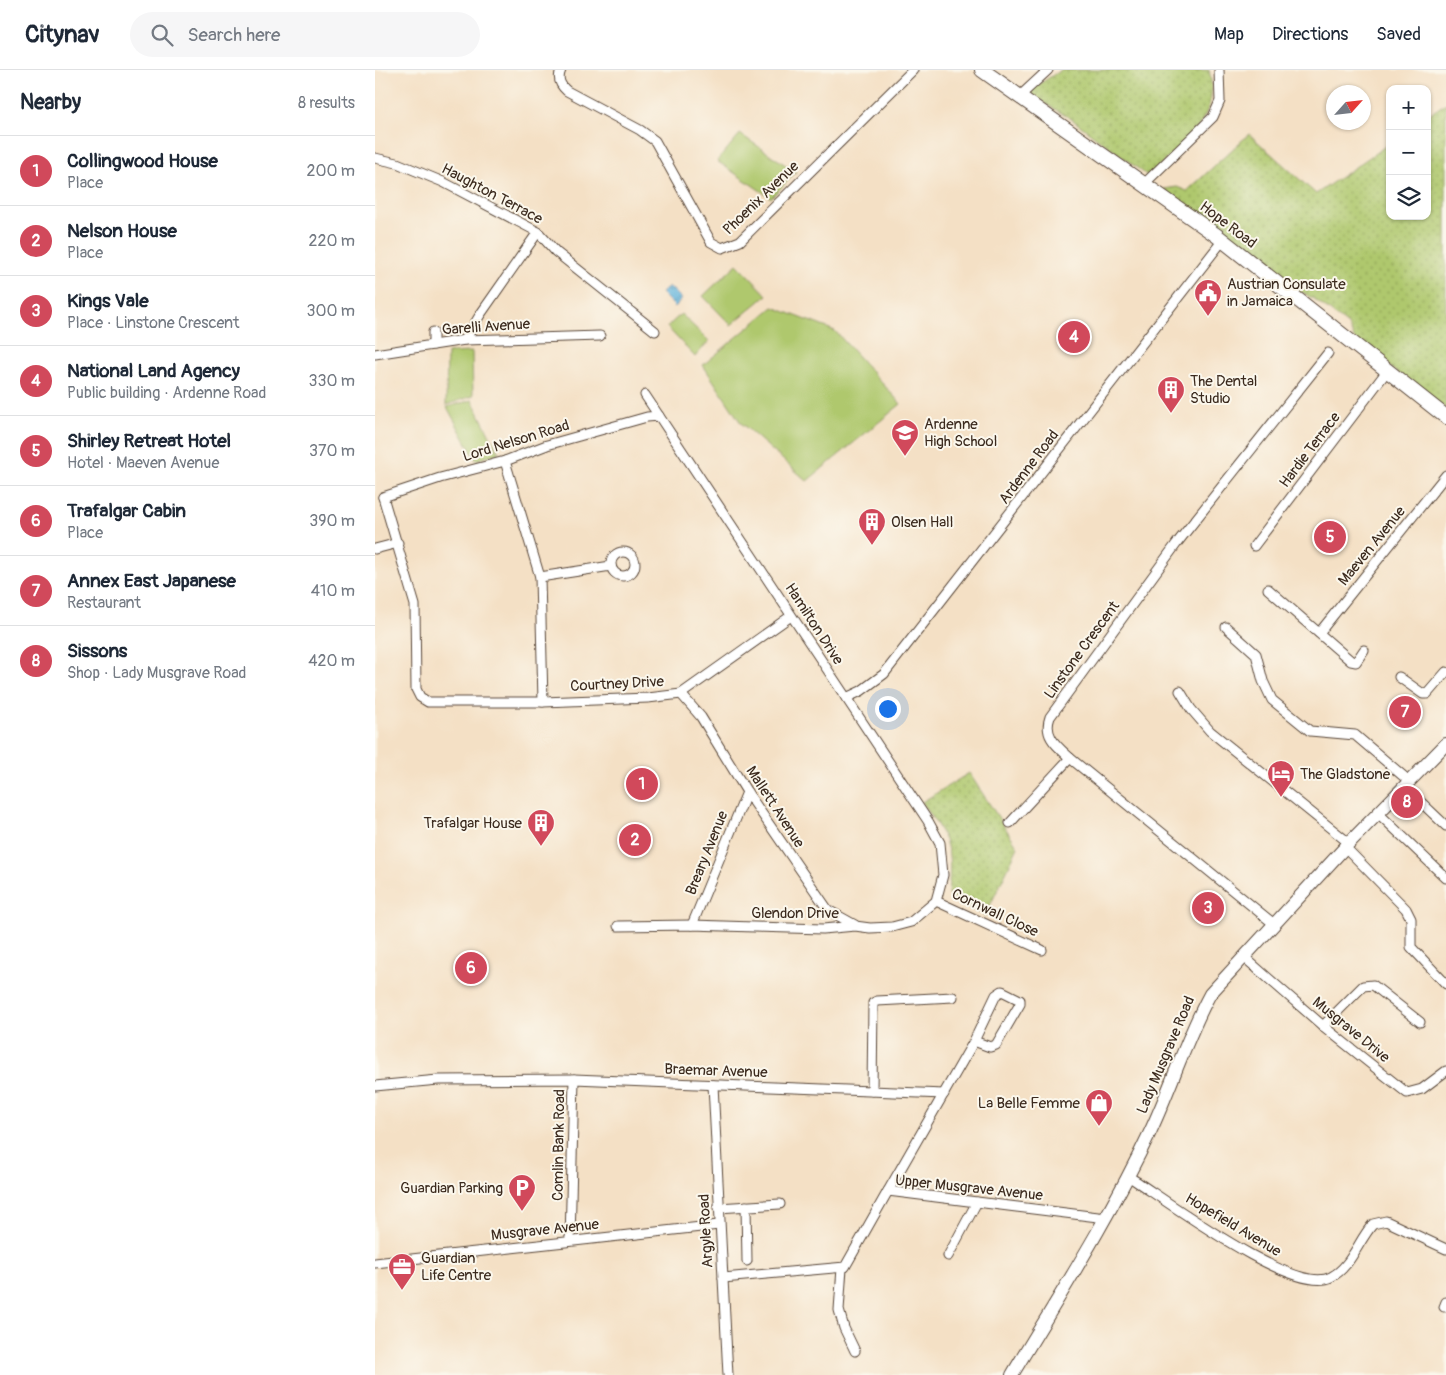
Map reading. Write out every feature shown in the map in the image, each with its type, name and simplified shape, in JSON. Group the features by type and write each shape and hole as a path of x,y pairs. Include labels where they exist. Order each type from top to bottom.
{"main road":[{"name":"Hope Road","path":"982,70 1223,240 1446,417"},
{"name":"Lady Musgrave Road","path":"1012,1375 1106,1218 1128,1176 1151,1130 1195,1022 1210,994 1378,813 1446,744"}],"street":[{"name":"Phoenix Avenue","path":"561,70 559,75 560,84 567,91 655,141 711,242 722,248 735,245 740,241 913,70"},
{"path":"1020,96 1048,70"},
{"path":"1144,184 1213,117 1220,101 1219,70"},
{"name":"Haughton Terrace","path":"375,158 397,163 443,182 538,232 557,252 655,331"},
{"path":"465,340 480,314 538,232"},
{"name":"Ardenne Road","path":"846,698 861,691 883,674 1223,240"},
{"path":"433,332 433,345"},
{"name":"Garelli Avenue","path":"375,354 465,340 600,336"},
{"name":"Linstone Crescent","path":"1274,924 1070,758 1050,738 1048,731 1051,717 1177,543 1328,353"},
{"name":"Hardie Terrace","path":"1254,546 1387,371"},
{"name":"Hamilton Drive","path":"645,395 928,821 940,843 943,875 936,901"},
{"name":"Lord Nelson Road","path":"379,496 505,462 547,445 647,417 659,416"},
{"path":"505,462 540,577 543,702"},
{"name":"Maeven Avenue","path":"1319,633 1446,475"},
{"path":"375,549 398,543 379,496"},
{"name":"Courtney Drive","path":"398,543 415,605 415,680 420,697 428,702 543,702 649,698 681,694 791,616"},
{"path":"540,577 611,566"},
{"path":"1268,589 1354,662 1364,650"},
{"path":"1226,627 1256,654 1267,691 1280,706 1309,731 1355,735 1446,826"},
{"path":"1399,677 1423,694 1427,694 1446,672"},
{"path":"1180,691 1191,709 1210,731 1347,846 1406,909 1411,919 1411,947 1446,984"},
{"name":"Mallett Avenue","path":"681,694 701,717 747,792 828,910 855,926"},
{"path":"1010,823 1070,758"},
{"name":"Breary Avenue","path":"693,925 747,792"},
{"path":"1378,813 1446,878"},
{"name":"Glendon Drive","path":"618,926 693,925 823,929 855,926 870,928 891,927 904,924 927,910 936,901"},
{"name":"Cornwall Close","path":"936,901 1041,950"},
{"name":"Musgrave Drive","path":"1244,956 1323,1026 1407,1093 1422,1089 1446,1071"},
{"path":"1323,1026 1363,986 1373,985 1420,1022"},
{"path":"888,1191 974,1041 999,991 1019,1000 1020,1004 996,1045 990,1048 974,1041"},
{"path":"872,1091 873,1003 877,1001 953,997"},
{"name":"Braemar Avenue","path":"375,1086 438,1080 574,1079 944,1094"},
{"name":"Comlin Bank Road","path":"571,1241 574,1079"},
{"name":"Argyle Road","path":"713,1085 728,1375"},
{"name":"Hopefield Avenue","path":"1128,1176 1263,1263 1302,1279 1318,1281 1330,1278 1343,1270 1373,1224 1386,1221 1446,1249"},
{"name":"Upper Musgrave Avenue","path":"842,1268 851,1261 888,1191 1106,1218"},
{"path":"948,1256 977,1202"},
{"path":"718,1208 780,1204"},
{"path":"746,1206 747,1260"},
{"name":"Musgrave Avenue","path":"375,1262 719,1225"},
{"path":"723,1278 842,1268 839,1310 844,1328 855,1351"}],"green space":[{"path":"1061,70 1209,70 1211,88 1209,104 1204,118 1185,142 1148,176 1070,118 1030,95 1033,88"},
{"path":"1446,103 1446,409 1356,342 1348,325 1314,299 1248,256 1164,189 1177,187 1187,191 1249,134 1316,194 1386,146 1386,220 1431,220 1431,113"},
{"path":"740,134 796,172 771,198 717,161"},
{"path":"737,264 767,295 731,325 703,296"},
{"path":"773,307 835,331 901,404 807,481 741,423 703,365"},
{"path":"681,314 709,341 695,357 667,327"},
{"path":"472,352 473,396 446,405 447,353"},
{"path":"472,400 499,453 476,460 447,407"},
{"path":"969,773 1018,847 985,916 948,894 950,866 947,845 938,826 922,802"}],"water":[{"path":"669,286 682,299 675,307 661,293"}],"place":[{"name":"Austrian Consulate in Jamaica","path":"1208,317"},
{"name":"National Land Agency","path":"1074,337"},
{"name":"The Dental Studio","path":"1171,414"},
{"name":"Ardenne High School","path":"905,457"},
{"name":"Shirley Retreat Hotel","path":"1330,537"},
{"name":"Olsen Hall","path":"872,546"},
{"name":"Annex East Japanese","path":"1405,712"},
{"name":"Collingwood House","path":"642,784"},
{"name":"The Gladstone","path":"1281,798"},
{"name":"Sissons","path":"1407,802"},
{"name":"Nelson House","path":"635,840"},
{"name":"Trafalgar House","path":"541,847"},
{"name":"Kings Vale","path":"1208,908"},
{"name":"Trafalgar Cabin","path":"471,968"},
{"name":"La Belle Femme","path":"1099,1127"},
{"name":"Guardian Parking","path":"522,1212"},
{"name":"Guardian Life Centre","path":"402,1291"}]}
